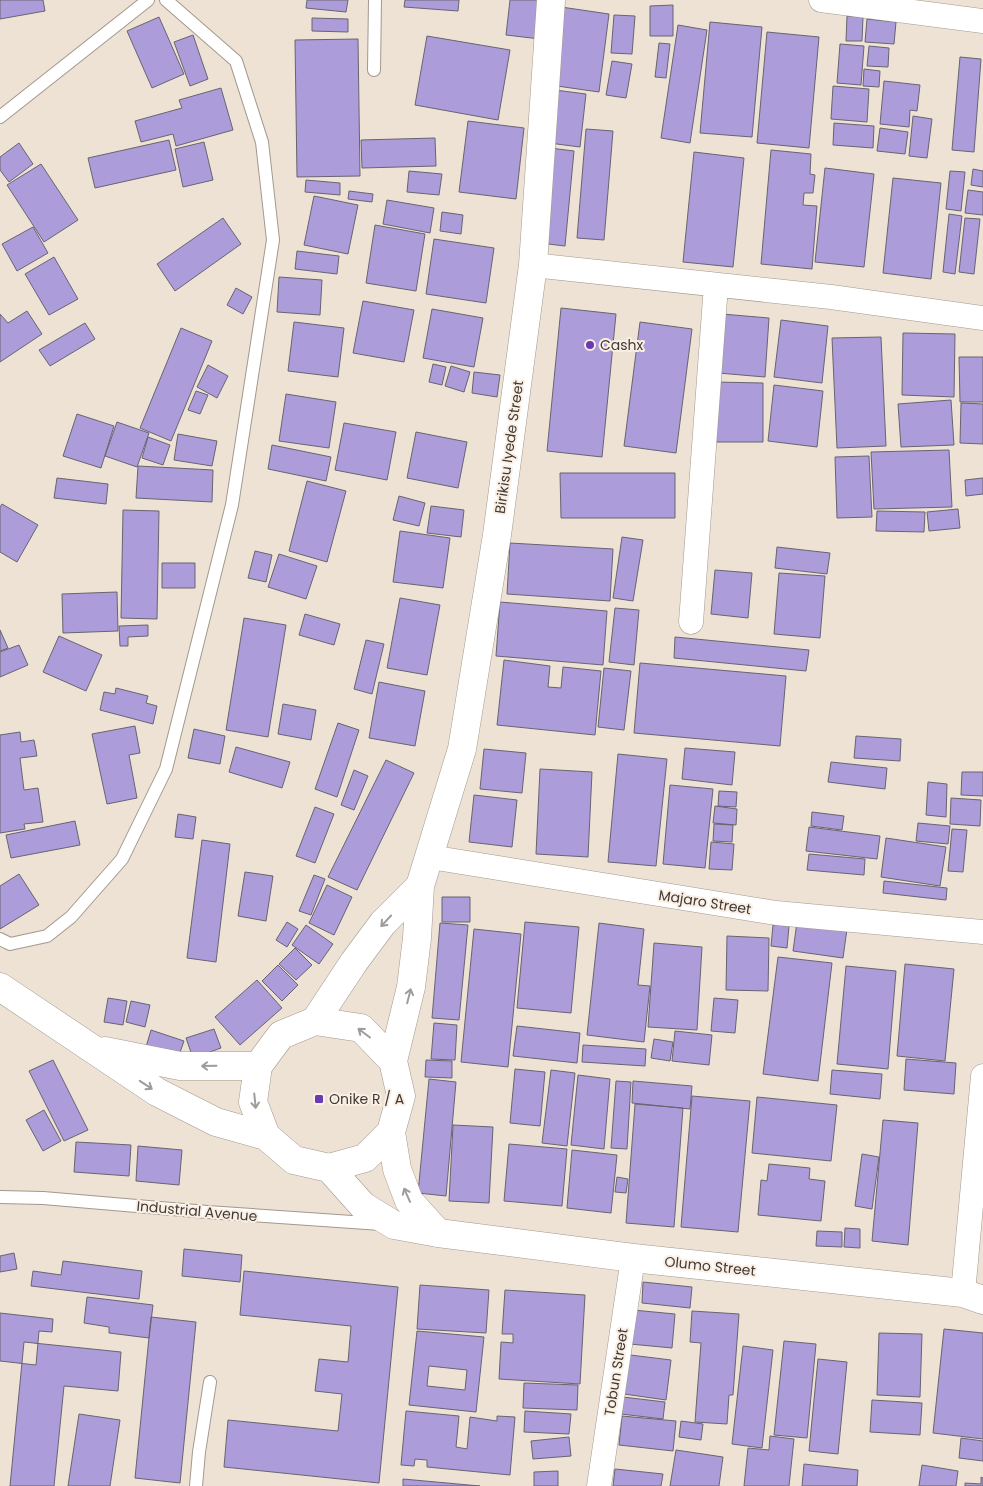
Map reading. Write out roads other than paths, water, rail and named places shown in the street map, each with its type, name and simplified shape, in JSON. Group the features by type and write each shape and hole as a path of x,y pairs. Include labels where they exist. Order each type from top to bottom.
{"street":[{"name":"Birikisu Iyede Street","path":"393,1060 411,987 417,938 420,886 462,749 497,535 533,265 551,0"},
{"path":"821,0 983,22"},
{"path":"533,265 831,296 983,318"},
{"path":"692,622 716,285"},
{"name":"Majaro Street","path":"430,857 776,913 983,932"},
{"name":"Birikisu Iyede Street","path":"315,1020 383,923 420,886"},
{"path":"0,987 157,1092 216,1122 266,1136 294,1160 330,1168 365,1158 391,1132"},
{"path":"266,1136 253,1102 258,1066 281,1036 315,1020 361,1028 393,1060 401,1096 391,1132 397,1170 409,1201 438,1233"},
{"path":"91,1048 180,1066 258,1066"},
{"path":"973,1296 983,1076"},
{"path":"330,1168 363,1206 394,1225"},
{"name":"Olumo Street","path":"394,1225 438,1233 634,1258 973,1296"},
{"name":"Tobun Street","path":"599,1486 634,1258"}],"lane":[{"path":"0,117 148,0"},
{"path":"0,939 10,944 47,936 71,917 122,859 166,769 232,505 273,240 262,142 236,61 166,0"},
{"path":"374,0 374,70"},
{"name":"Industrial Avenue","path":"0,1197 43,1198 394,1225"},
{"path":"196,1486 199,1452 210,1382"}],"place":[{"name":"Cashx","path":"590,345"},
{"name":"Onike R / A","path":"319,1099"}]}
